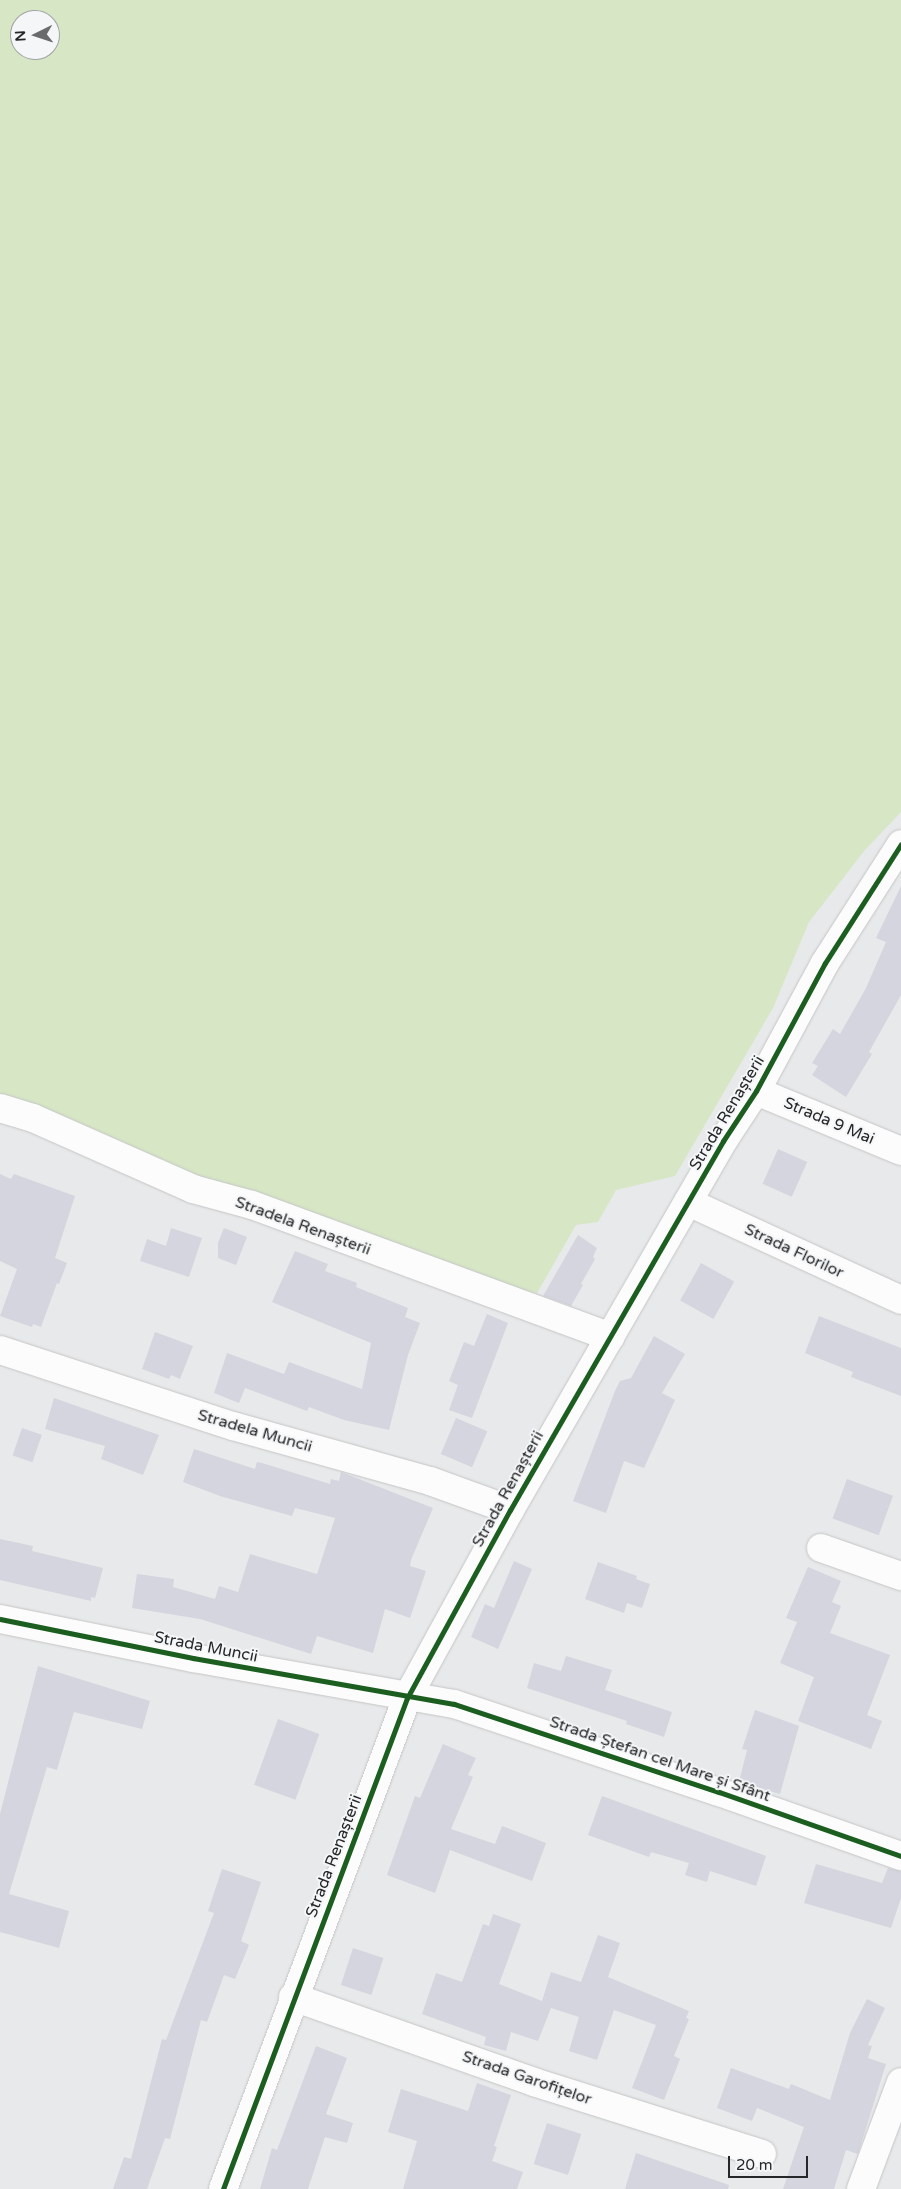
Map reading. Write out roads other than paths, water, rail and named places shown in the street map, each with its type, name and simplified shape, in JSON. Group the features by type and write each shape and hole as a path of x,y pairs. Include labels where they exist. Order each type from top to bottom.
{"street":[{"name":"Strada Renașterii","path":"223,2189 293,1997 408,1698 510,1510 688,1202 756,1091 825,963 901,844"},
{"name":"Strada 9 Mai","path":"756,1091 901,1151"},
{"name":"Stradela Renașterii","path":"0,1108 33,1118 193,1189 252,1205 610,1337"},
{"name":"Strada Florilor","path":"688,1202 901,1300"},
{"name":"Stradela Muncii","path":"0,1350 232,1426 430,1481 510,1510"},
{"path":"821,1548 901,1576"},
{"name":"Strada Muncii","path":"0,1619 408,1698"},
{"name":"Strada Ștefan cel Mare și Sfânt","path":"408,1698 454,1704 719,1792 901,1856"},
{"name":"Strada Garofițelor","path":"293,1997 534,2082 762,2154"},
{"path":"861,2189 901,2082"}]}
